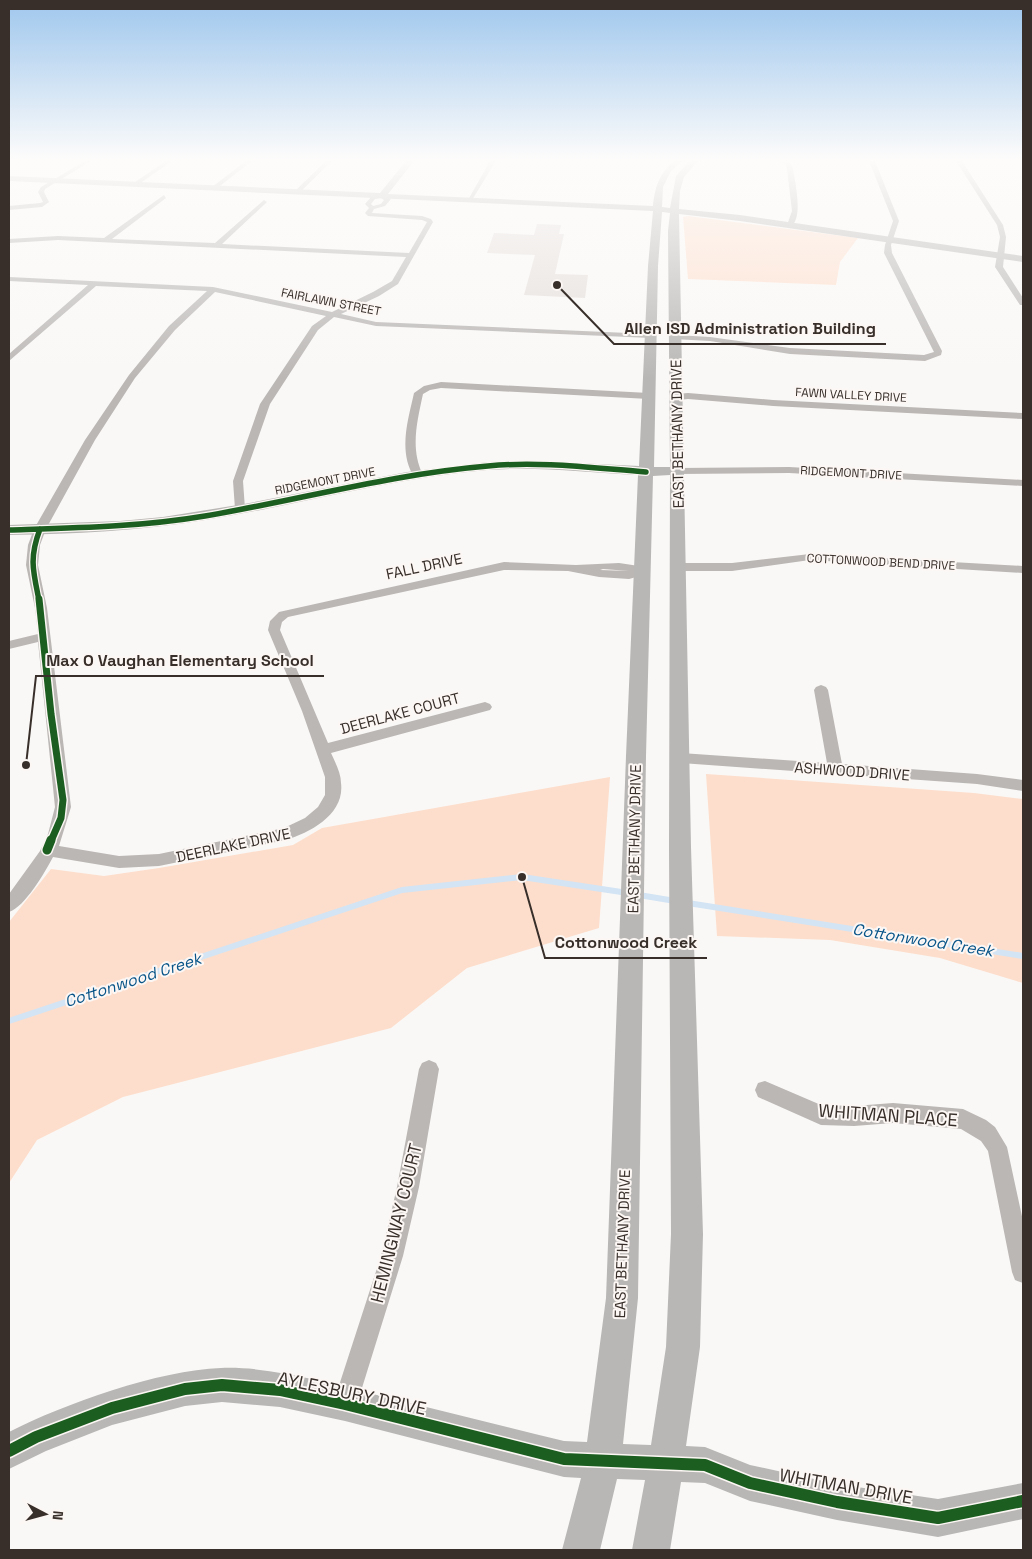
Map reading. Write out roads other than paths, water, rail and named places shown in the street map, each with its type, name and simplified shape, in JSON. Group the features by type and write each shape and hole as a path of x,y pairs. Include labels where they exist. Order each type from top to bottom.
{"main road":[{"name":"EAST BETHANY DRIVE","path":"651,1550 683,1347 687,1234 681,942 678,471 663,396 663,337 653,266 655,234"},
{"name":"EAST BETHANY DRIVE","path":"581,1550 603,1461 622,1298 631,936 646,472 663,396 663,337 675,267 673,234"},
{"path":"853,234 1023,259"},
{"path":"653,266 675,267"},
{"name":"RIDGEMONT DRIVE","path":"9,530 163,522 418,475 488,466 522,464 646,472 678,471"},
{"path":"643,571 679,567"},
{"name":"AYLESBURY DRIVE","path":"9,1451 36,1437 112,1408 184,1389 222,1385 280,1390 345,1404 564,1459 666,1464"},
{"name":"WHITMAN DRIVE","path":"666,1464 705,1466 750,1484 836,1502 938,1518 1000,1508 1023,1501"}],"street":[{"path":"106,240 114,234"},
{"path":"216,246 229,234"},
{"path":"240,509 238,481 265,404 314,328 332,315 388,288 399,276 423,234"},
{"path":"890,239 893,234"},
{"path":"1002,234 999,267 1023,303"},
{"path":"9,241 58,238 411,255"},
{"name":"FAIRLAWN STREET","path":"9,279 213,289 376,324 710,339 790,351 918,358 935,356 938,351 888,253 887,246 890,239"},
{"path":"9,358 96,282"},
{"path":"9,905 37,868 47,850 61,818 63,800 51,714 44,637 32,565 34,545 40,529 90,440 132,377 172,328 213,289"},
{"name":"FAWN VALLEY DRIVE","path":"418,475 414,468 410,450 419,393 427,388 441,385 688,396 773,403 1023,416"},
{"name":"RIDGEMONT DRIVE","path":"678,471 789,470 1023,483"},
{"name":"COTTONWOOD BEND DRIVE","path":"679,567 732,567 810,557 1023,570"},
{"name":"FALL DRIVE","path":"279,618 290,612 504,566 526,565 579,568 607,574 630,575 643,571"},
{"name":"DEERLAKE DRIVE","path":"47,850 119,862 159,860 200,853 296,831 321,814 331,800 335,785 323,750 274,630 274,626 279,618"},
{"path":"9,645 44,637"},
{"path":"821,690 836,770"},
{"name":"DEERLAKE COURT","path":"323,750 486,707"},
{"name":"ASHWOOD DRIVE","path":"681,758 977,779 1023,786"},
{"name":"HEMINGWAY COURT","path":"345,1404 392,1256 408,1187 429,1069"},
{"name":"WHITMAN PLACE","path":"765,1090 821,1115 854,1116 893,1113 963,1119 979,1127 988,1134 997,1148 1023,1272"}],"waterway":[{"name":"Cottonwood Creek","path":"9,1021 402,890 522,877 628,893"},
{"name":"Cottonwood Creek","path":"639,895 675,901"},
{"name":"Cottonwood Creek","path":"688,903 1023,956"}],"place":[{"name":"Allen ISD Administration Building","path":"557,285"},
{"name":"Max O Vaughan Elementary School","path":"26,765"},
{"name":"Cottonwood Creek","path":"522,877"}]}
